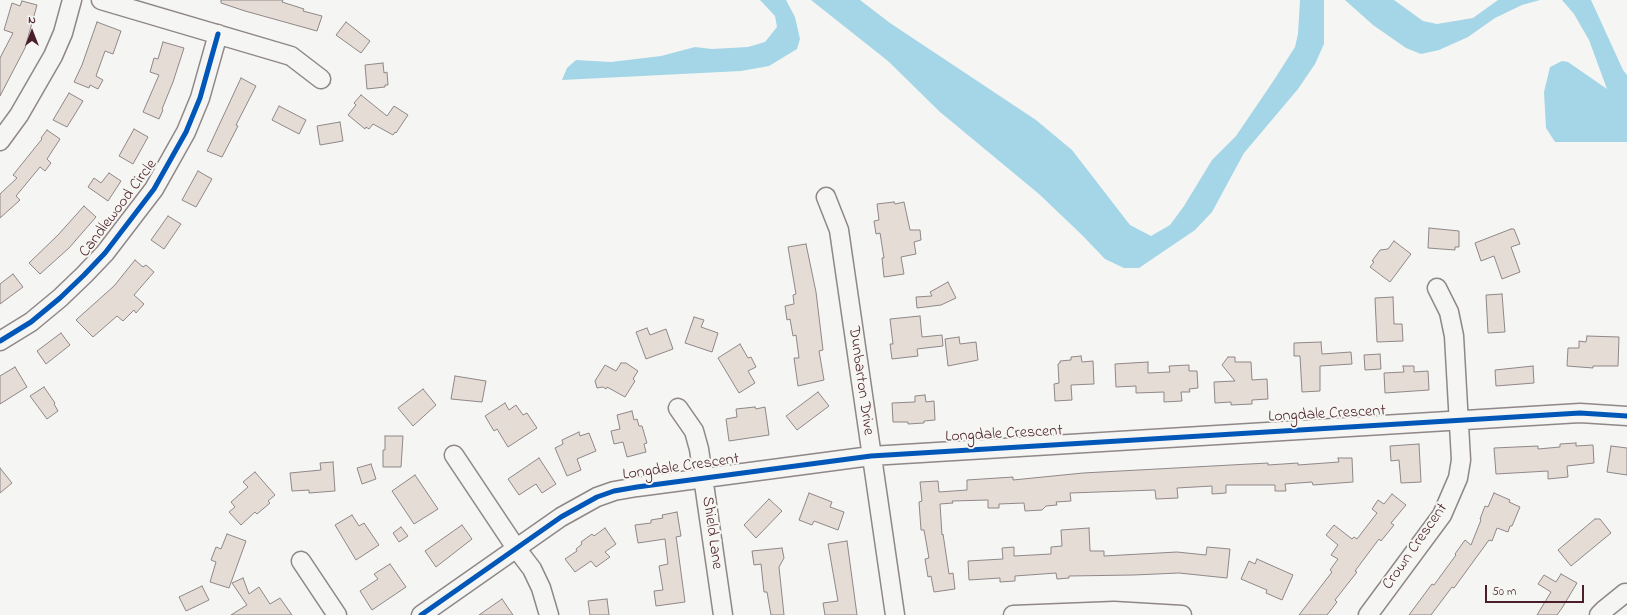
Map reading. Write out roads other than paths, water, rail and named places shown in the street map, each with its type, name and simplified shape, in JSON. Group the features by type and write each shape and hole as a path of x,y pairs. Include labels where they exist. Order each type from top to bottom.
{"street":[{"path":"0,141 19,115 53,56 63,33 72,0"},
{"path":"102,0 291,56 320,79"},
{"name":"Candlewood Circle","path":"0,341 31,322 60,298 84,275 105,253 154,189 186,132 200,98 218,34"},
{"name":"Dunbarton Drive","path":"826,197 839,230 895,615"},
{"name":"Crown Crescent","path":"1368,615 1442,515 1452,495 1458,478 1461,460 1454,336 1448,312 1437,288"},
{"name":"Shield Lane","path":"678,408 694,431 699,448 723,615"},
{"name":"Longdale Crescent","path":"421,615 562,517 597,497 629,488 871,456 1580,413 1627,416"},
{"path":"454,455 516,548 532,569 541,588 550,615"},
{"path":"301,561 337,615"},
{"path":"1599,615 1625,593"},
{"path":"1013,615 1121,611 1182,615"}],"water":[{"path":"760,0 786,0 795,17 800,39 797,49 769,66 741,71 562,80 567,68 576,60 611,62 661,56 695,47 712,49 748,47 765,42 777,27 775,16"},
{"path":"811,0 860,0 890,23 1036,120 1072,150 1130,225 1151,236 1170,225 1184,206 1212,160 1236,136 1295,47 1298,34 1300,0 1324,0 1324,44 1315,64 1298,89 1244,153 1212,212 1195,230 1139,268 1124,268 1105,259 1039,194 940,112 888,61"},
{"path":"1345,0 1394,0 1423,21 1437,24 1473,18 1498,0 1540,0 1522,5 1495,18 1468,37 1439,50 1421,54 1406,48 1373,25"},
{"path":"1562,0 1591,0 1623,70 1627,75 1627,142 1555,142 1546,128 1544,92 1550,67 1562,61 1568,62 1607,89 1589,40 1574,14"}]}
